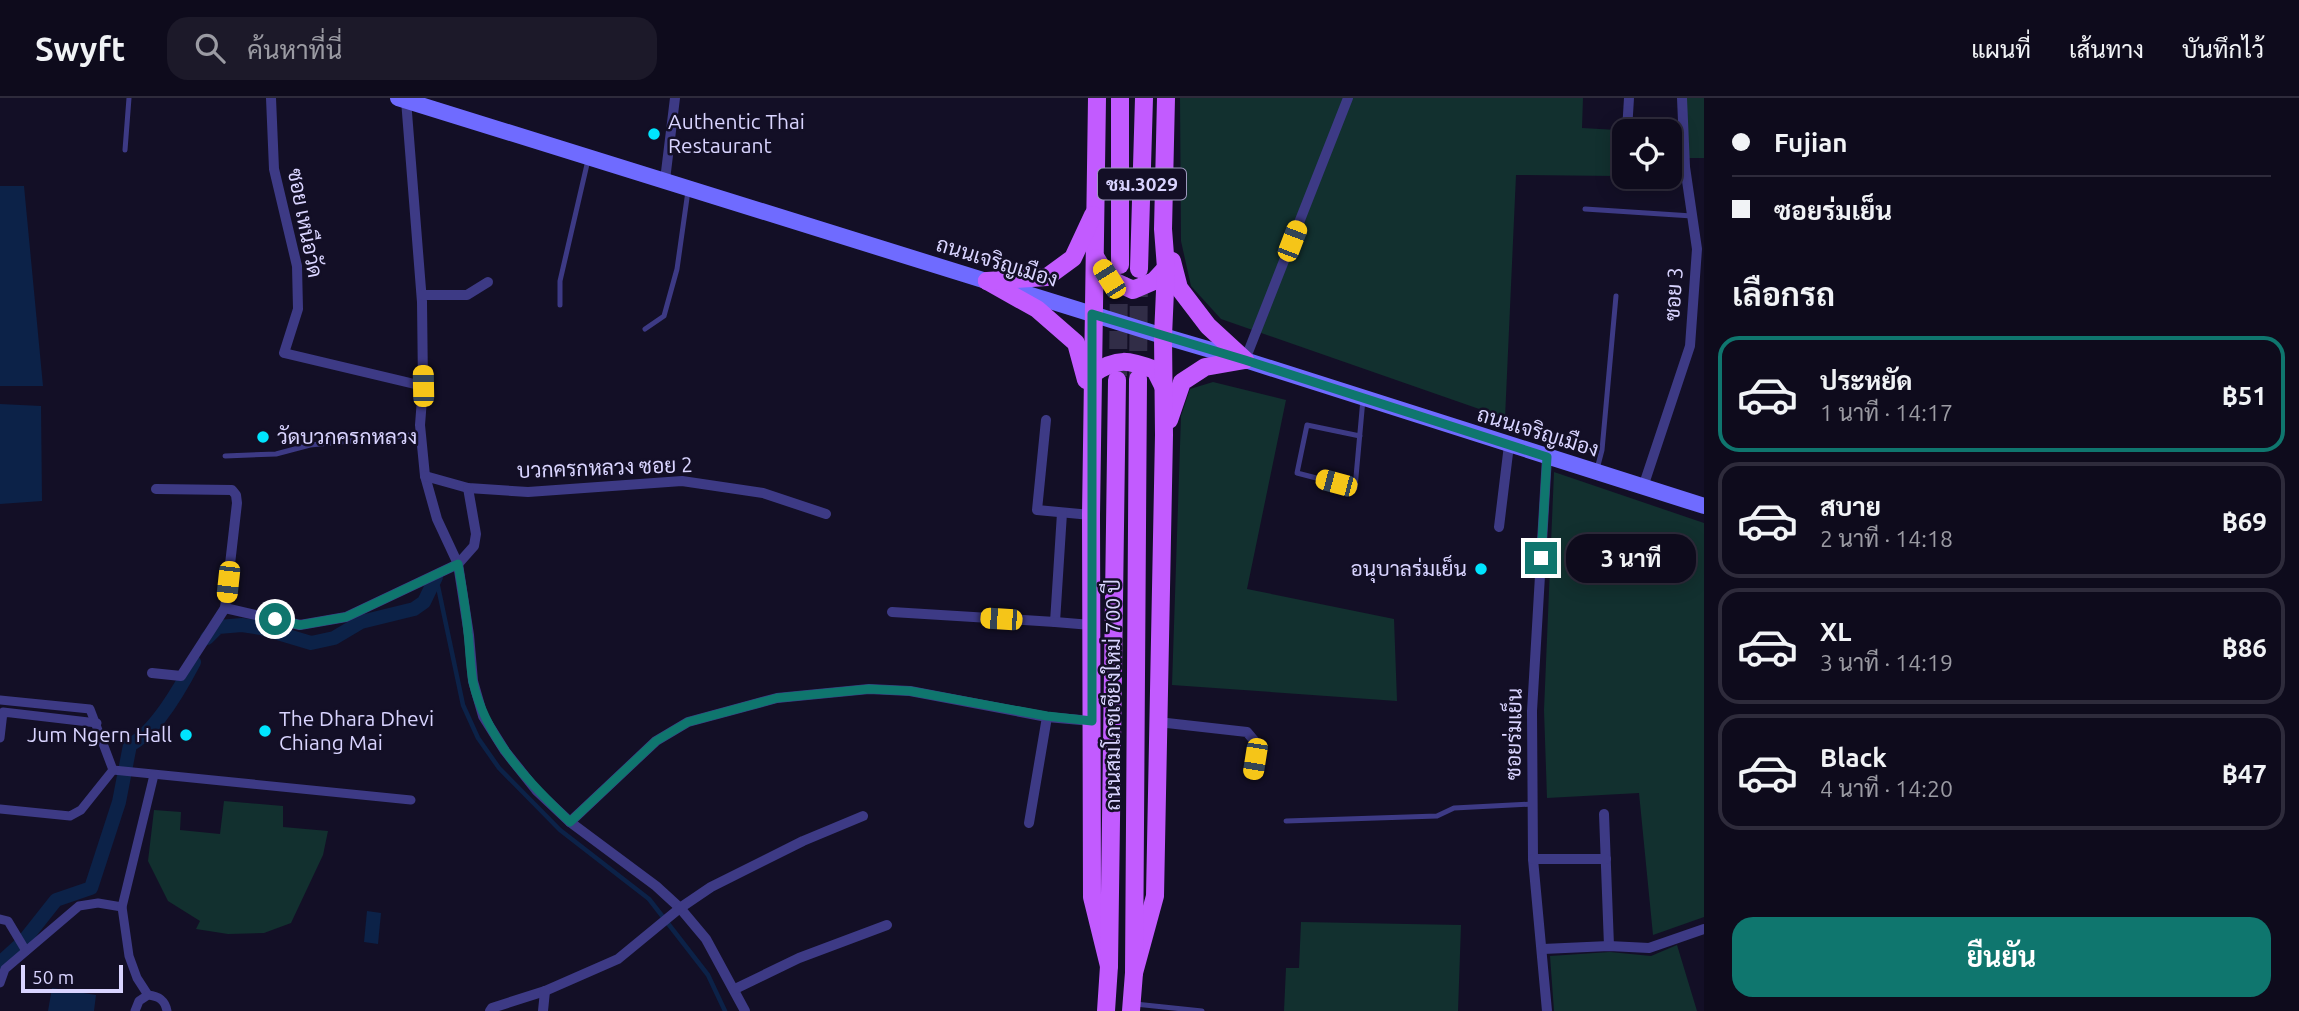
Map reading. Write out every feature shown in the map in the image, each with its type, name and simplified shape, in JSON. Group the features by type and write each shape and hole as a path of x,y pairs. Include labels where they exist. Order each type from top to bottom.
{"main road":[{"path":"1097,98 1096,258 1092,314 1092,897 1109,965"},
{"name":"ชม.3029","path":"1119,265 1121,98"},
{"name":"ชม.3029","path":"1139,269 1144,98"},
{"path":"1134,973 1155,896 1164,435 1163,336 1166,268 1163,229 1166,98"},
{"name":"ถนนเจริญเมือง","path":"402,99 1245,360 1704,506"},
{"path":"987,281 1047,277 1073,258 1095,211"},
{"path":"1163,229 1179,288 1208,327 1245,360"},
{"path":"1096,258 1109,279 1133,290 1154,281 1166,268"},
{"path":"987,281 1037,309 1076,343 1093,404"},
{"path":"1093,374 1106,365 1128,360 1155,370 1164,388"},
{"path":"1164,435 1182,382 1205,367 1245,360"},
{"name":"ถนนสมโภชเชียงใหม่ 700 ปี","path":"1131,1007 1134,973 1138,379"},
{"name":"ถนนสมโภชเชียงใหม่ 700 ปี","path":"1106,1011 1109,965 1118,380"}],"street":[{"name":"ซอย เหนือวัด","path":"271,98 274,169 297,266 298,309 284,353 423,386"},
{"path":"665,180 675,98"},
{"path":"1245,360 1348,98"},
{"path":"1628,119 1629,98"},
{"name":"ซอย 3","path":"1643,487 1690,345 1697,249 1685,167 1682,98"},
{"path":"402,99 422,295 421,434 425,476 437,519 458,564 473,681 483,716 505,751 536,790 570,822 680,908 706,939 745,1011"},
{"path":"422,295 467,295 488,282"},
{"path":"1045,420 1037,510 1091,515"},
{"path":"1499,527 1509,445"},
{"name":"ซอยร่มเย็น","path":"1547,457 1532,711 1533,859 1547,1011"},
{"name":"บวกครกหลวง ซอย 2","path":"425,476 468,488 528,492 682,481 763,493 826,514"},
{"path":"225,608 300,625 346,617 458,564 474,546 476,534 468,488"},
{"path":"152,673 181,676 225,608 236,495 232,490 156,489"},
{"path":"1055,622 1062,513"},
{"path":"892,612 1091,625"},
{"path":"570,822 656,741 688,722 777,698 869,689 910,691 1047,716 1092,721"},
{"path":"0,700 90,709 113,770"},
{"path":"0,738 3,712 97,723"},
{"path":"1029,823 1047,716"},
{"path":"1158,722 1247,732 1257,744 1253,774"},
{"path":"113,770 411,800"},
{"path":"0,809 70,816 81,810 113,770"},
{"path":"148,996 137,978 129,956 122,907 154,775"},
{"path":"1604,814 1609,946"},
{"path":"490,1011 492,1008 545,991 618,959 680,908 737,872 863,817"},
{"path":"1533,859 1606,859"},
{"path":"0,983 5,969 79,906 98,902 122,907"},
{"path":"4,920 26,951"},
{"path":"735,989 799,958 887,925"},
{"path":"1543,949 1609,946 1649,948 1704,929"},
{"path":"542,1011 545,991"},
{"path":"135,1011 139,1001 148,996 159,997 167,1011"}],"lane":[{"path":"125,150 129,98"},
{"path":"560,305 560,281 588,157"},
{"path":"645,329 664,316 677,269 688,187"},
{"path":"1585,209 1692,216"},
{"path":"1596,472 1602,450 1616,296"},
{"path":"1360,436 1307,425 1297,473 1355,488 1360,436 1363,399"},
{"path":"225,456 276,454 310,445 421,434"},
{"path":"1286,821 1437,816 1454,808 1533,804"},
{"path":"1131,1007 1202,1011"}],"green space":[{"path":"1180,98 1583,98 1582,128 1612,130 1612,176 1516,175 1505,418 1221,319 1191,286 1181,241"},
{"path":"1686,98 1704,98 1704,158 1689,158"},
{"path":"1213,382 1286,400 1247,589 1394,619 1397,701 1172,685 1181,416 1190,389"},
{"path":"1554,472 1704,523 1704,917 1653,935 1639,793 1547,798 1544,710"},
{"path":"224,801 283,806 283,827 328,831 323,855 291,923 264,933 228,934 196,929 200,921 168,901 148,861 154,810 181,812 180,830 220,834"},
{"path":"1301,922 1461,925 1458,1011 1284,1011 1286,968 1299,968"},
{"path":"1677,945 1697,1011 1554,1011 1550,956 1610,952 1651,956"}],"water":[{"path":"0,186 24,186 43,386 0,386"},
{"path":"0,404 41,406 42,501 0,504"},
{"path":"367,911 381,913 378,944 364,942"},
{"path":"52,988 96,995 94,1011 48,1011"}],"waterway":[{"path":"436,577 463,705 478,738 499,768 560,830 649,899 708,975 725,1011"},
{"path":"207,638 218,627 242,625 311,643 334,638 361,622 414,609 424,602 436,577"},
{"path":"0,963 22,943 56,900 91,888 119,802 130,745 158,720 194,662"}],"tunnel":[{"path":"1118,376 1119,271"},
{"path":"1138,378 1139,273"}],"place":[{"name":"Authentic Thai Restaurant","path":"654,134"},
{"name":"วัดบวกครกหลวง","path":"263,437"},
{"name":"อนุบาลร่มเย็น","path":"1481,569"},
{"name":"The Dhara Dhevi Chiang Mai","path":"265,731"},
{"name":"Jum Ngern Hall","path":"186,735"}],"route":[{"path":"275,619 300,625 346,617 438,571 458,564 473,681 483,716 505,751 536,790 570,822 656,741 688,722 777,698 869,689 910,691 1047,716 1092,721 1092,314 1547,457 1541,558"}]}
